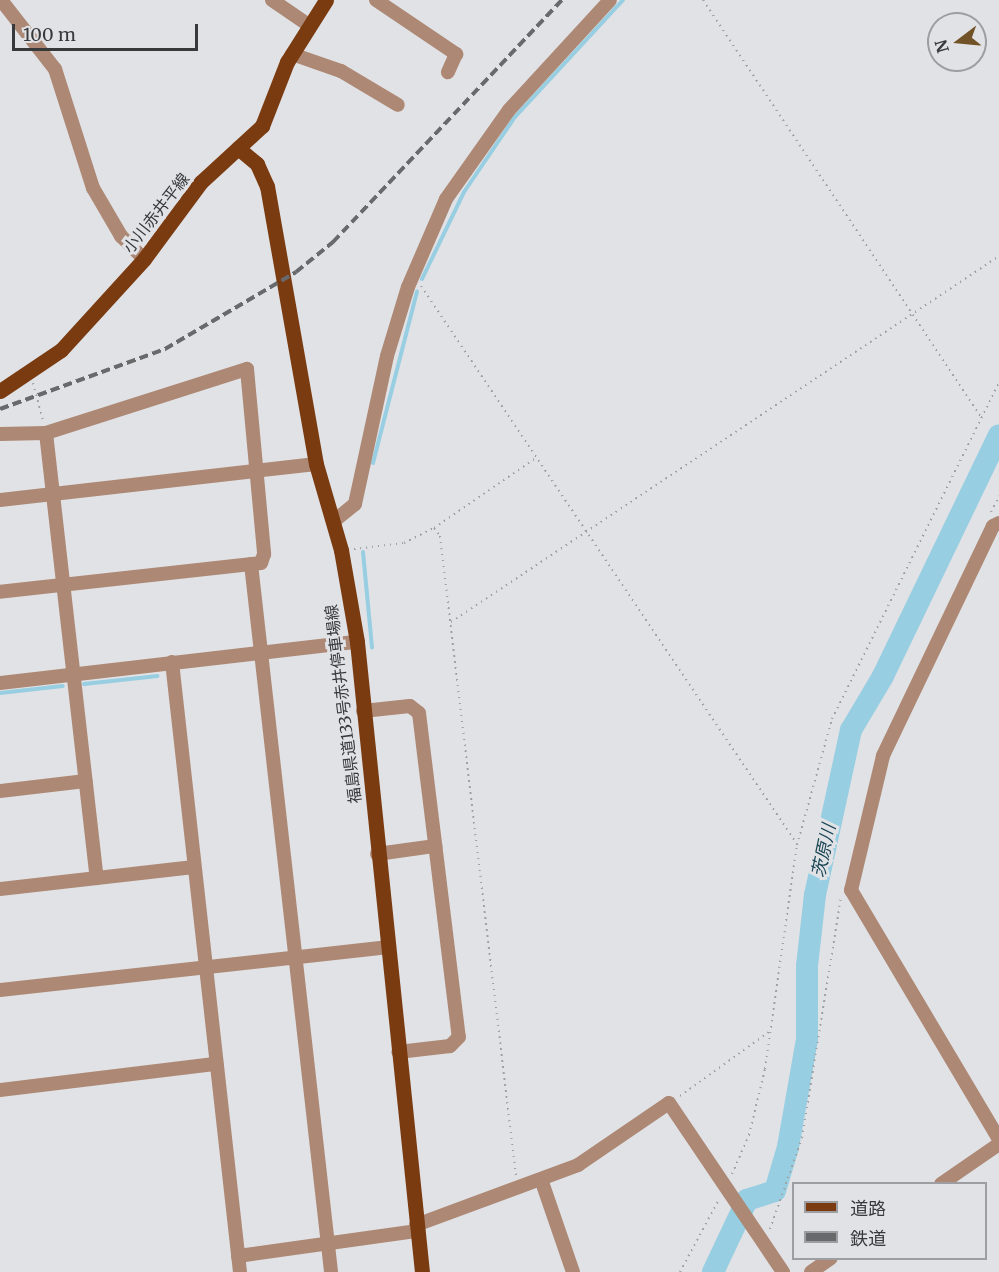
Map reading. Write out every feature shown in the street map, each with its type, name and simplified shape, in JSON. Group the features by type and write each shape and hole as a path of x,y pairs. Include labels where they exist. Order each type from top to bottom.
{"main road":[{"name":"小川赤井平線","path":"0,391 30,375 61,350 144,259 201,182 269,115 292,54 326,0"},
{"name":"福島県道133号赤井停車場線","path":"238,148 257,164 267,186 316,464 341,550 357,642 377,854 422,1272"}],"street":[{"path":"1,0 55,69 93,188 121,236 144,259"},
{"path":"272,0 310,26"},
{"path":"376,0 456,54 448,72"},
{"path":"334,521 355,504 378,393 413,274 438,215 472,157 610,0"},
{"path":"292,54 341,70 398,105"},
{"path":"0,434 46,433 247,369 264,554 261,563 0,592"},
{"path":"46,433 97,878"},
{"path":"0,500 257,473 316,464"},
{"path":"999,523 883,756 851,890 999,1139"},
{"path":"251,564 263,651 331,1272"},
{"path":"0,682 357,642"},
{"path":"172,662 240,1272"},
{"path":"363,711 410,706 419,713 459,1037 450,1046 398,1052"},
{"path":"0,791 85,781"},
{"path":"377,854 435,846"},
{"path":"0,889 195,867"},
{"path":"0,990 387,947"},
{"path":"0,1090 216,1065"},
{"path":"238,1256 328,1244 417,1228 542,1182 578,1165 669,1103 783,1272"},
{"path":"944,1182 999,1144"},
{"path":"542,1182 573,1272"},
{"path":"811,1272 828,1260"}],"path":[{"path":"703,0 981,418"},
{"path":"451,622 999,256"},
{"path":"413,274 797,845"},
{"path":"30,375 46,433"},
{"path":"680,1272 726,1187 749,1135 770,1031 797,845 832,719 999,383"},
{"path":"341,550 404,543 434,528 537,458"},
{"path":"434,528 451,622 518,1191"},
{"path":"669,1103 770,1031"}],"waterway":[{"path":"422,279 464,192 515,117 623,0"},
{"path":"373,463 417,292"},
{"name":"茨原川","path":"713,1272 747,1200 775,1191 788,1147 807,1039 807,966 815,895 851,730 883,676 999,435"},
{"path":"363,552 372,648"},
{"path":"84,684 158,676"},
{"path":"0,693 63,686"}],"railway":[{"path":"0,409 165,349 296,272 333,242 562,0"}]}
